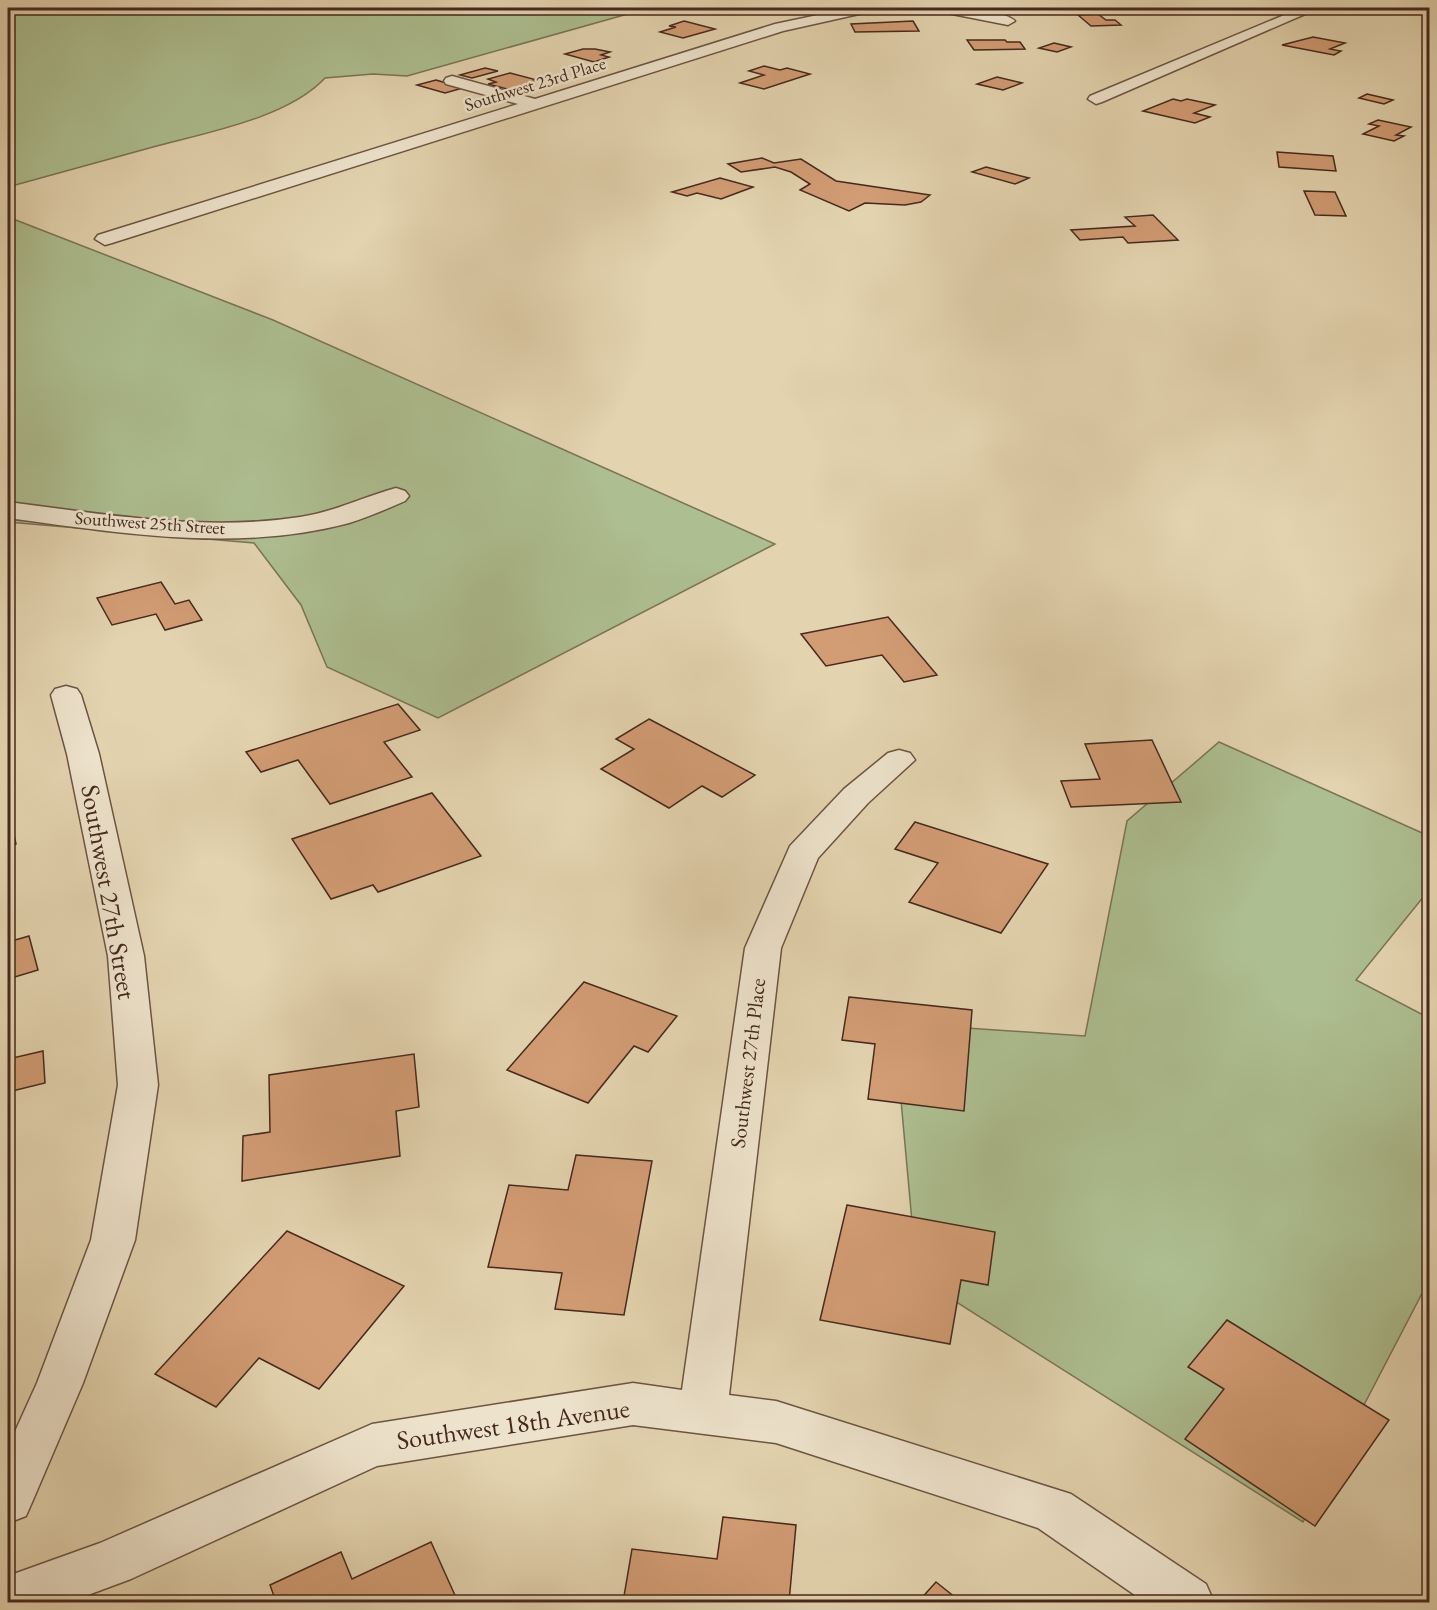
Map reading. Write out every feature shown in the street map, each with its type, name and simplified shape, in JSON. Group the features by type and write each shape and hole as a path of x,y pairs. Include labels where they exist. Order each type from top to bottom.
{"street":[{"name":"Southwest 23rd Place","path":"105,239 780,27 868,8"},
{"path":"942,8 1008,21"},
{"path":"1096,99 1312,8"},
{"path":"452,81 536,104"},
{"name":"Southwest 25th Street","path":"8,510 214,531 286,526 341,517 396,496"},
{"name":"Southwest 27th Street","path":"8,1500 60,1383 113,1240 138,1085 126,956 83,754 66,695"},
{"name":"Southwest 27th Place","path":"703,1413 763,948 802,854 856,796 899,760"},
{"name":"Southwest 18th Avenue","path":"8,1601 113,1562 372,1445 633,1404 776,1422 1053,1510 1188,1602"}],"green space":[{"path":"8,8 649,8 407,76 373,74 325,78 290,104 245,122 8,187"},
{"path":"8,217 273,320 775,544 438,718 327,667 301,605 254,543 8,522"},
{"path":"1219,742 1429,836 1429,890 1356,980 1429,1018 1429,1280 1303,1522 917,1277 894,1023 1085,1036 1127,821"}],"building":[{"path":"1098,14 1106,20 1115,20 1121,25 1091,26 1078,15"},
{"path":"684,21 715,29 683,38 660,32 676,27 669,26"},
{"path":"913,21 919,31 855,32 851,24"},
{"path":"1313,37 1345,43 1330,49 1341,51 1334,55 1282,45"},
{"path":"967,40 1020,42 1025,49 974,50"},
{"path":"1054,43 1071,47 1057,52 1039,48"},
{"path":"583,49 610,52 601,55 609,57 594,62 565,54"},
{"path":"764,66 780,70 787,68 810,74 764,89 740,83 764,75 749,71"},
{"path":"485,68 498,71 472,78 460,75"},
{"path":"510,73 537,80 526,84 534,86 515,91 488,84 496,82 488,79"},
{"path":"997,77 1022,83 1003,90 977,84"},
{"path":"436,80 463,88 445,93 417,85"},
{"path":"1367,94 1393,100 1384,104 1359,98"},
{"path":"1173,99 1181,101 1187,99 1215,105 1194,113 1210,117 1195,123 1143,111"},
{"path":"1378,120 1411,127 1396,135 1404,136 1394,141 1363,134 1379,126 1369,124"},
{"path":"1277,152 1333,156 1336,171 1279,167"},
{"path":"762,158 774,163 801,159 836,181 930,195 921,202 905,205 865,203 849,211 800,190 810,184 791,172 775,167 741,172 728,164"},
{"path":"986,167 1029,178 1015,184 972,172"},
{"path":"720,178 753,187 721,199 697,193 687,196 672,192"},
{"path":"1304,191 1335,192 1346,216 1315,215"},
{"path":"1153,215 1178,240 1128,243 1123,237 1080,240 1071,230 1135,226 1125,217"},
{"path":"161,582 175,604 189,600 202,620 165,630 156,614 112,625 97,598"},
{"path":"888,617 937,675 904,682 882,655 826,666 801,634"},
{"path":"398,704 420,730 384,742 412,777 330,804 298,760 261,772 246,752"},
{"path":"649,719 755,775 722,797 702,786 669,808 601,769 634,749 616,739"},
{"path":"1152,740 1181,802 1071,807 1061,781 1100,779 1085,744"},
{"path":"432,793 481,856 378,892 373,885 331,899 292,839"},
{"path":"8,807 16,844 8,847"},
{"path":"915,822 1048,864 1001,933 909,902 938,863 895,849"},
{"path":"29,936 38,970 8,979 8,942"},
{"path":"584,982 677,1016 648,1052 634,1046 588,1103 507,1070"},
{"path":"849,997 972,1010 964,1111 868,1099 875,1044 842,1040"},
{"path":"43,1051 45,1083 8,1092 8,1059"},
{"path":"414,1054 419,1107 396,1111 400,1156 242,1181 243,1136 270,1132 269,1075"},
{"path":"576,1155 652,1161 624,1315 555,1309 562,1273 488,1267 509,1185 568,1190"},
{"path":"847,1205 995,1232 988,1285 961,1280 950,1344 820,1320"},
{"path":"287,1231 404,1286 319,1389 259,1358 216,1407 155,1374"},
{"path":"1227,1320 1389,1420 1315,1526 1185,1439 1224,1389 1188,1367"},
{"path":"723,1517 796,1525 789,1602 623,1602 632,1549 717,1559"},
{"path":"431,1542 458,1602 276,1602 270,1585 341,1552 352,1579"},
{"path":"936,1582 961,1602 918,1602"}]}
